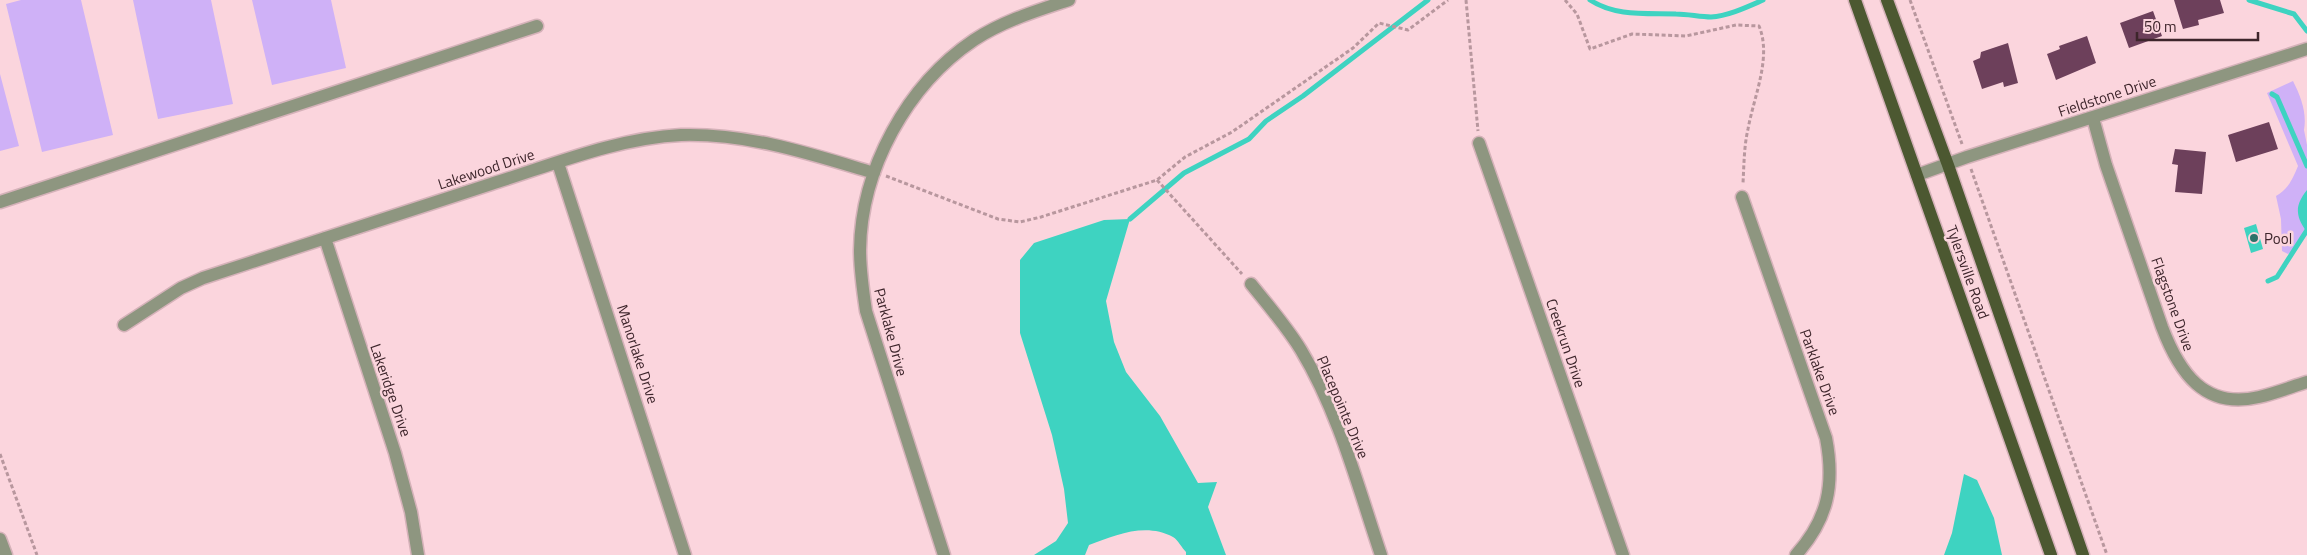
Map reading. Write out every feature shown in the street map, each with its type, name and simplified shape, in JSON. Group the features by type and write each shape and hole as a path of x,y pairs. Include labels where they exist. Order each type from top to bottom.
{"main road":[{"name":"Tylersville Road","path":"1855,0 2052,555"},
{"name":"Tylersville Road","path":"1887,0 1948,165 2083,555"}],"street":[{"name":"Parklake Drive","path":"944,555 866,311 862,287 860,250 864,213 874,173 892,132 904,110 927,81 954,55 984,34 1017,18 1069,0"},
{"path":"0,202 537,26"},
{"name":"Fieldstone Drive","path":"1917,175 1967,157 2307,49"},
{"name":"Flagstone Drive","path":"2093,118 2106,165 2162,327 2171,350 2183,371 2191,380 2211,394 2235,399 2259,397 2307,382"},
{"name":"Lakewood Drive","path":"124,324 181,288 203,278 558,163 633,142 681,135 718,136 754,140 874,173"},
{"name":"Creekrun Drive","path":"1479,142 1623,555"},
{"name":"Manorlake Drive","path":"558,163 685,555"},
{"name":"Parklake Drive","path":"1742,197 1826,438 1831,463 1827,500 1818,524 1796,555"},
{"name":"Lakeridge Drive","path":"325,238 394,453 411,512 418,555"},
{"name":"Placepointe Drive","path":"1251,284 1296,341 1320,384 1381,555"},
{"path":"0,539 6,555"}],"path":[{"path":"874,173 998,219 1020,222 1041,217 1157,180 1185,157 1232,132 1353,48 1378,23 1408,30 1448,0"},
{"path":"1466,0 1479,142"},
{"path":"1565,0 1577,14 1590,49 1632,34 1653,33 1686,36 1736,25 1759,26 1764,37 1762,65 1747,131 1742,197"},
{"path":"1910,0 2108,555"},
{"path":"1157,180 1251,284"},
{"path":"0,454 37,555"}],"shaded area":[{"path":"21,0 81,0 113,135 42,152 6,4"},
{"path":"133,0 211,0 233,104 158,119"},
{"path":"252,0 331,0 346,68 272,85"},
{"path":"0,74 19,146 0,151"},
{"path":"2293,81 2301,99 2305,117 2304,130 2307,145 2307,235 2296,250 2288,254 2282,251 2281,219 2276,196 2287,187 2298,166 2267,93"},
{"path":"2307,190 2306,231 2298,215 2298,210 2300,200"},
{"path":"1130,219 1106,301 1114,342 1126,372 1160,416 1198,483 1217,482 1208,507 1226,555 1186,555 1186,552 1173,537 1163,533 1141,530 1109,537 1089,545 1085,555 1034,555 1056,541 1068,523 1064,489 1052,435 1020,333 1020,260 1034,243 1104,220"},
{"name":"Pool","path":"2256,224 2263,249 2251,253 2244,228"},
{"path":"1964,474 1977,480 1994,518 2002,555 1944,555 1952,533"}],"building":[{"path":"2174,0 2220,0 2224,13 2198,20 2199,25 2183,29"},
{"path":"2153,11 2162,36 2129,48 2120,23"},
{"path":"2087,36 2096,63 2056,80 2047,54 2060,49 2059,46"},
{"path":"2008,43 2018,83 2004,87 2003,82 1982,89 1973,61 1980,58 1981,52"},
{"path":"2269,122 2278,149 2236,162 2228,135"},
{"path":"2175,149 2206,152 2202,194 2175,192 2178,165 2172,164"}],"waterway":[{"path":"1130,219 1184,173 1249,139 1266,121 1303,96 1428,0"},
{"path":"1590,0 1621,12 1711,17 1731,13 1763,0"},
{"path":"2249,0 2294,14 2307,31"},
{"path":"2272,94 2277,97 2307,166"},
{"path":"2268,281 2277,277 2307,230"}],"place":[{"name":"Pool","path":"2254,238"}]}
